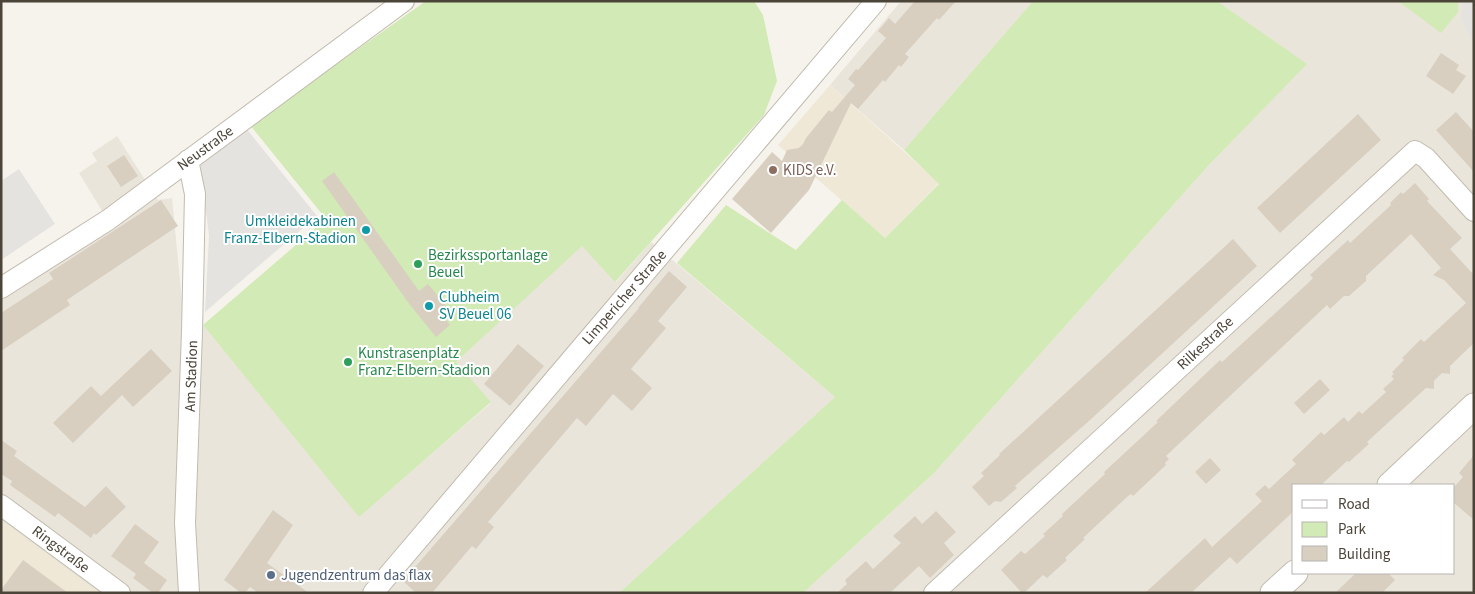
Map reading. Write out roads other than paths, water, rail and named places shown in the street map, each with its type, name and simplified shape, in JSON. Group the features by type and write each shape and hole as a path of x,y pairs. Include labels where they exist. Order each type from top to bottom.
{"street":[{"name":"Neustraße","path":"1,288 108,220 404,1"},
{"name":"Limpericher Straße","path":"373,593 876,1"},
{"name":"Rilkestraße","path":"934,593 1415,151 1426,158 1474,211"},
{"name":"Am Stadion","path":"188,160 196,194 185,523 189,593"},
{"path":"1391,484 1474,406"},
{"name":"Ringstraße","path":"1,505 120,593"},
{"path":"1273,593 1294,574"}],"place":[{"name":"KIDS e.V.","path":"773,170"},
{"name":"Umkleidekabinen Franz-Elbern-Stadion","path":"366,230"},
{"name":"Bezirkssportanlage Beuel","path":"418,264"},
{"name":"Clubheim SV Beuel 06","path":"429,306"},
{"name":"Kunstrasenplatz Franz-Elbern-Stadion","path":"348,362"},
{"name":"Jugendzentrum das flax","path":"271,575"}]}
